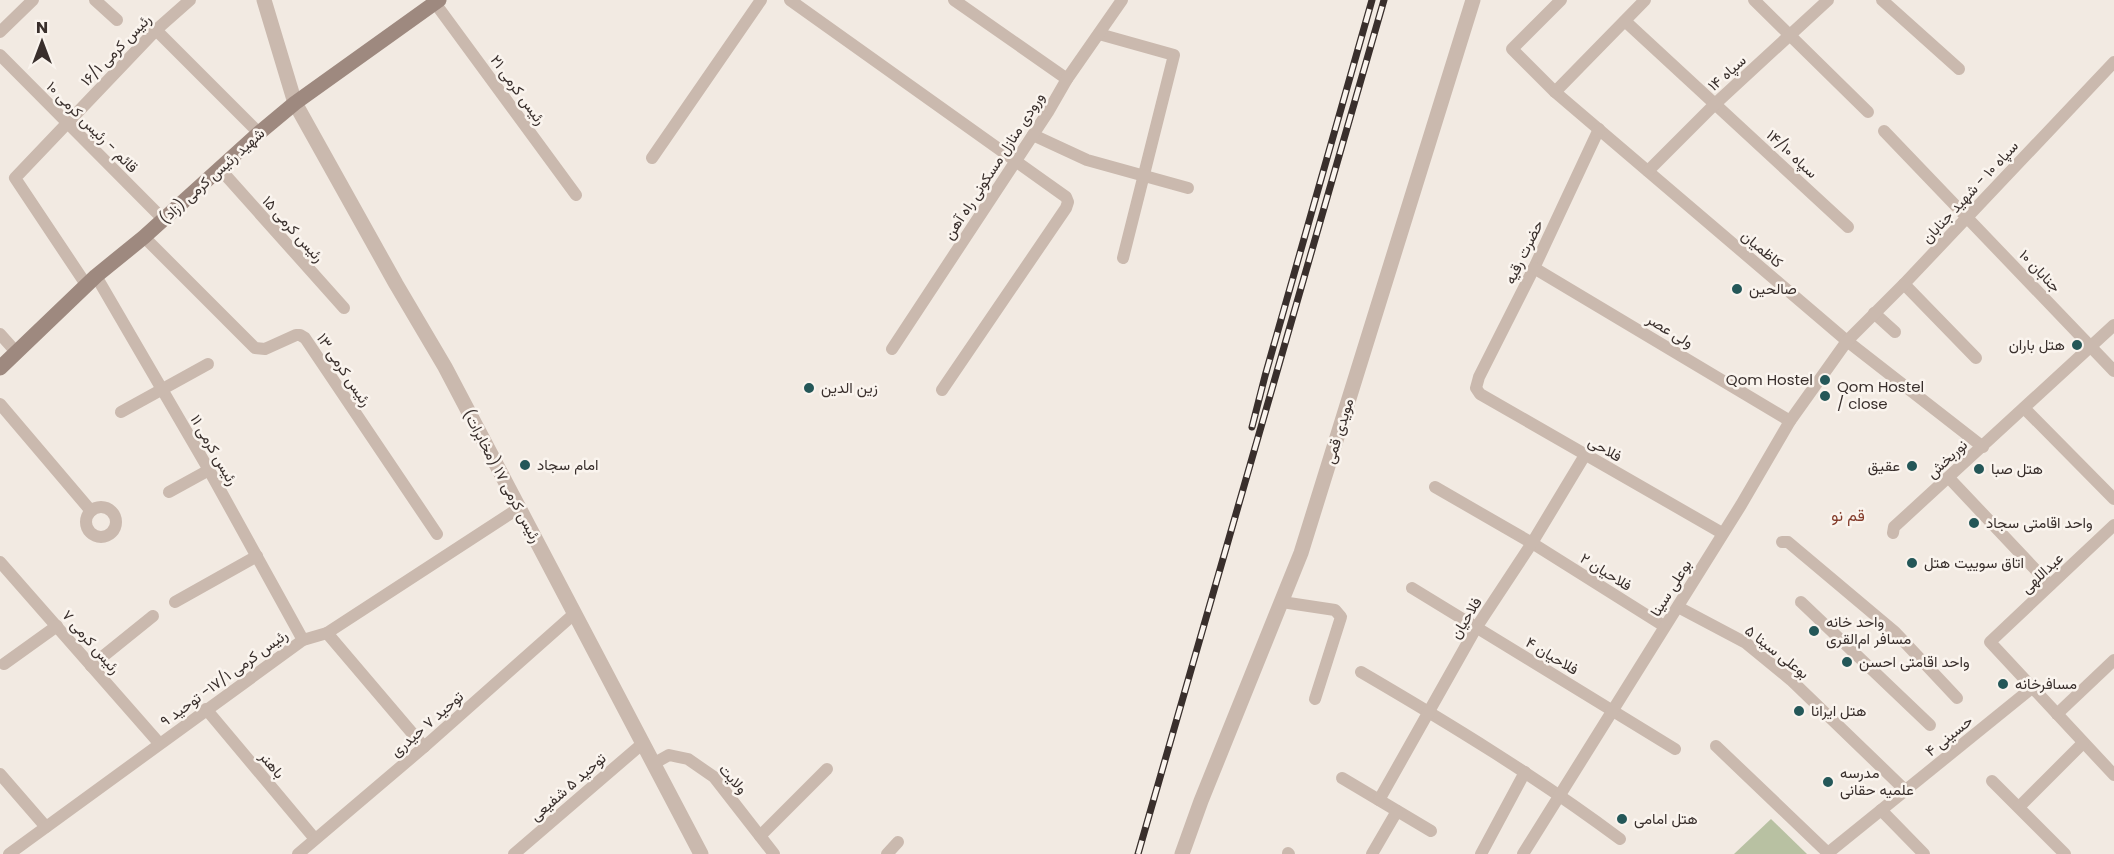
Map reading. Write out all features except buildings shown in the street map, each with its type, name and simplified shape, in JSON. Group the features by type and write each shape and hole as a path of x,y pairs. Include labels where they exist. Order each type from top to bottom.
{"main road":[{"name":"شهید رئیس کرمی (زاد)","path":"0,368 91,281 164,220 259,133 295,103 433,2"}],"street":[{"path":"0,32 33,0"},
{"path":"95,0 117,20"},
{"name":"رئیس کرمی ۱۶/۱","path":"15,178 156,30 190,0"},
{"name":"رئیس کرمی ۱۷ (مخابرات)","path":"264,0 295,103 445,367 701,854"},
{"path":"652,159 761,0"},
{"path":"790,0 1066,197 1068,202 942,390"},
{"path":"954,0 1067,79"},
{"name":"ورودی منازل مسکونی راه آهن","path":"892,349 1033,135 1067,79 1122,0"},
{"name":"مویدی قمی","path":"1182,854 1201,801 1301,553 1473,0"},
{"name":"کاظمیان","path":"1561,0 1512,50 1555,92 1847,341 1983,447"},
{"path":"1555,92 1645,0"},
{"path":"1754,0 1868,112"},
{"name":"سپاه ۱۴","path":"1648,171 1715,104 1828,0"},
{"path":"1882,0 1959,69"},
{"name":"رئیس کرمی ۲۱","path":"433,2 576,195"},
{"name":"سپاه ۱۴/۱۰","path":"1625,21 1848,227"},
{"path":"156,30 259,133"},
{"path":"1099,34 1174,55 1123,258"},
{"name":"قائم - رئیس کرمی ۱۰","path":"0,56 164,220"},
{"name":"سپاه ۱۰ - شهید جنابان","path":"1847,341 2114,62"},
{"name":"حضرت رقیه","path":"1476,388 1479,377 1534,268 1599,129"},
{"name":"جنابان ۱۰","path":"1884,130 2114,371"},
{"path":"1033,135 1087,160 1188,188"},
{"name":"رئیس کرمی ۱۵","path":"220,170 344,308"},
{"name":"رئیس کرمی ۱۱","path":"15,178 91,281 161,388 303,640"},
{"name":"رئیس کرمی ۱۳","path":"144,237 255,348 265,350 300,334 305,338 437,534"},
{"name":"ولی عصر","path":"1534,268 1790,421"},
{"path":"1904,284 1976,358"},
{"path":"1875,313 1896,332"},
{"name":"نوربخش","path":"1893,533 1894,527 2114,325"},
{"path":"0,334 16,353"},
{"name":"بوعلی سینا","path":"1523,854 1678,607 1790,421 1847,341"},
{"path":"121,412 208,364"},
{"name":"فلاحی","path":"1476,388 1480,394 1722,533"},
{"path":"0,404 91,511"},
{"path":"2024,408 2114,499"},
{"name":"فلاحیان","path":"1379,800 1476,628 1532,543 1585,455"},
{"path":"169,492 209,470"},
{"path":"1949,478 2050,585"},
{"name":"فلاحیان ۲","path":"1435,487 1532,543 1664,626"},
{"name":"رئیس کرمی ۱۷/۱- توحید ۹","path":"9,854 303,640 327,633 519,508"},
{"name":"عبداللهی","path":"2032,688 1990,642 2114,525"},
{"path":"1782,542 1788,542 1896,632 1957,698"},
{"path":"175,602 257,556"},
{"name":"رئیس کرمی ۷","path":"0,562 159,743"},
{"name":"فلاحیان ۴","path":"1412,588 1675,749"},
{"path":"1282,602 1335,610 1341,617 1315,699"},
{"path":"1801,602 1930,725"},
{"name":"بوعلی سینا ۵","path":"1678,607 1746,643 1791,680 1905,790"},
{"name":"توحید ۷ حیدری","path":"298,854 424,747 574,614"},
{"path":"91,666 153,616"},
{"path":"4,664 57,626"},
{"path":"327,633 424,747"},
{"path":"2056,714 2114,660"},
{"path":"1361,672 1562,795 1620,839"},
{"path":"2032,688 2114,776"},
{"name":"حسینی ۴","path":"1829,853 2032,688"},
{"name":"باهنر","path":"206,709 315,839"},
{"path":"2019,807 2083,743"},
{"name":"توحید ۵ شفیعی","path":"514,854 642,744"},
{"path":"1716,746 1829,853"},
{"name":"ولایت","path":"653,764 669,755 688,759 714,777 774,854"},
{"path":"760,836 826,769"},
{"path":"1480,854 1525,772"},
{"path":"0,774 46,827"},
{"path":"1342,778 1431,831"},
{"path":"1992,781 2065,854"},
{"path":"1881,810 1924,854"},
{"path":"1372,854 1397,811"},
{"path":"887,854 898,842"}],"green space":[{"path":"1771,819 1807,854 1734,854"}],"railway":[{"path":"1252,427 1372,0"},
{"path":"1138,854 1384,0"}],"place":[{"name":"صالحین","path":"1737,289"},
{"name":"هتل باران","path":"2077,345"},
{"name":"Qom Hostel","path":"1825,380"},
{"name":"زین الدین","path":"809,388"},
{"name":"Qom Hostel / close","path":"1825,396"},
{"name":"امام سجاد","path":"525,465"},
{"name":"عقیق","path":"1912,466"},
{"name":"هتل صبا","path":"1979,469"},
{"name":"واحد اقامتی سجاد","path":"1974,523"},
{"name":"اتاق سوییت هتل","path":"1912,563"},
{"name":"واحد خانه مسافر ام‌القری","path":"1814,631"},
{"name":"واحد اقامتی احسن","path":"1847,662"},
{"name":"مسافرخانه","path":"2003,684"},
{"name":"هتل ایرانا","path":"1799,711"},
{"name":"مدرسه علمیه حقانی","path":"1828,782"},
{"name":"هتل امامی","path":"1622,819"}],"district":[{"name":"قم نو","path":"1848,515"}]}
